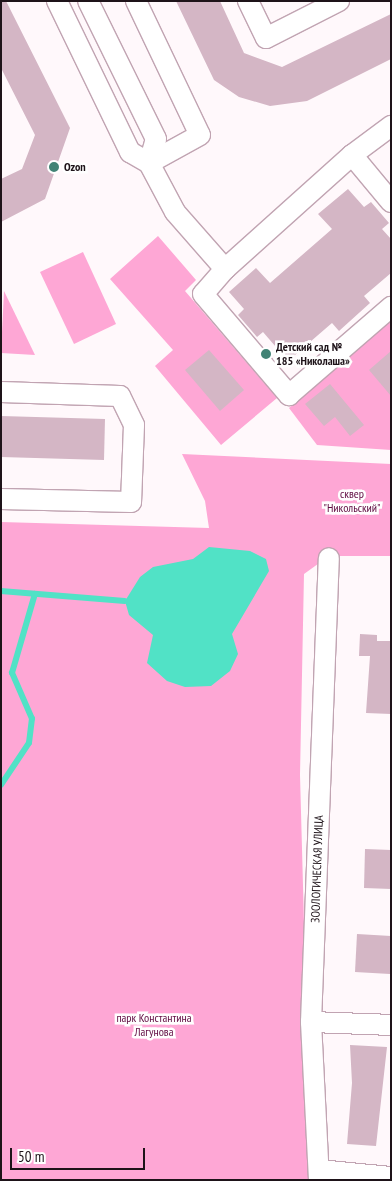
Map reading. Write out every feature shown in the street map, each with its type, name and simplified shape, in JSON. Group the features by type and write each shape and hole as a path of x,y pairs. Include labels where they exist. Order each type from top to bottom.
{"street":[{"path":"57,1 130,152 150,163 175,212 225,269"},
{"path":"88,1 156,139 150,163"},
{"path":"136,1 200,135 150,163"},
{"path":"248,1 266,38 339,1"},
{"path":"391,126 352,155 225,269 202,294 290,395 391,308"},
{"path":"352,155 391,202"},
{"path":"1,392 120,396 134,425 130,502 1,499"},
{"name":"ЗООЛОГИЧЕСКАЯ УЛИЦА","path":"319,1175 311,1022 329,558"},
{"path":"311,1022 391,1025"},
{"path":"319,1175 391,1177"}],"green space":[{"path":"158,236 196,280 185,291 277,398 221,445 155,366 173,350 110,279"},
{"path":"83,252 116,324 74,344 40,272"},
{"path":"4,291 35,355 1,353"},
{"path":"391,321 391,450 317,445 289,408"},
{"name":"парк Константина Лагунова","path":"182,454 391,464 391,556 329,556 304,574 300,775 311,1180 1,1180 1,522 209,528 205,501"}],"shaded area":[{"path":"209,547 250,551 266,559 269,571 232,634 238,654 230,671 211,686 185,687 167,681 147,663 153,635 129,615 125,601 140,577 153,567 193,559"}],"building":[{"path":"1,1 6,1 70,128 45,199 1,222 1,179 22,169 35,135 1,68"},
{"path":"176,1 220,1 244,53 282,67 391,14 391,59 307,101 270,106 239,97 214,80"},
{"path":"348,189 364,207 371,202 389,223 382,229 391,239 391,273 364,296 370,303 339,331 332,323 288,361 263,332 257,337 238,315 244,309 229,292 256,268 270,283 332,229 318,214"},
{"path":"209,350 244,390 220,411 185,370"},
{"path":"391,351 391,396 369,370"},
{"path":"330,384 364,425 350,436 335,417 324,426 305,404"},
{"path":"1,416 105,419 104,460 1,457"},
{"path":"360,634 377,635 377,641 391,641 391,714 366,713 370,656 359,656"},
{"path":"365,849 391,850 391,889 364,888"},
{"path":"357,934 391,936 390,974 355,972"},
{"path":"350,1045 387,1047 376,1146 347,1144 352,1083"}],"waterway":[{"path":"1,591 125,601"},
{"path":"1,785 29,743 32,719 12,673 35,594"}],"place":[{"name":"Ozon","path":"54,167"},
{"name":"Детский сад № 185 «Николаша»","path":"266,354"}],"park label":[{"name":"сквер \"Никольский\"","path":"352,501"}]}
